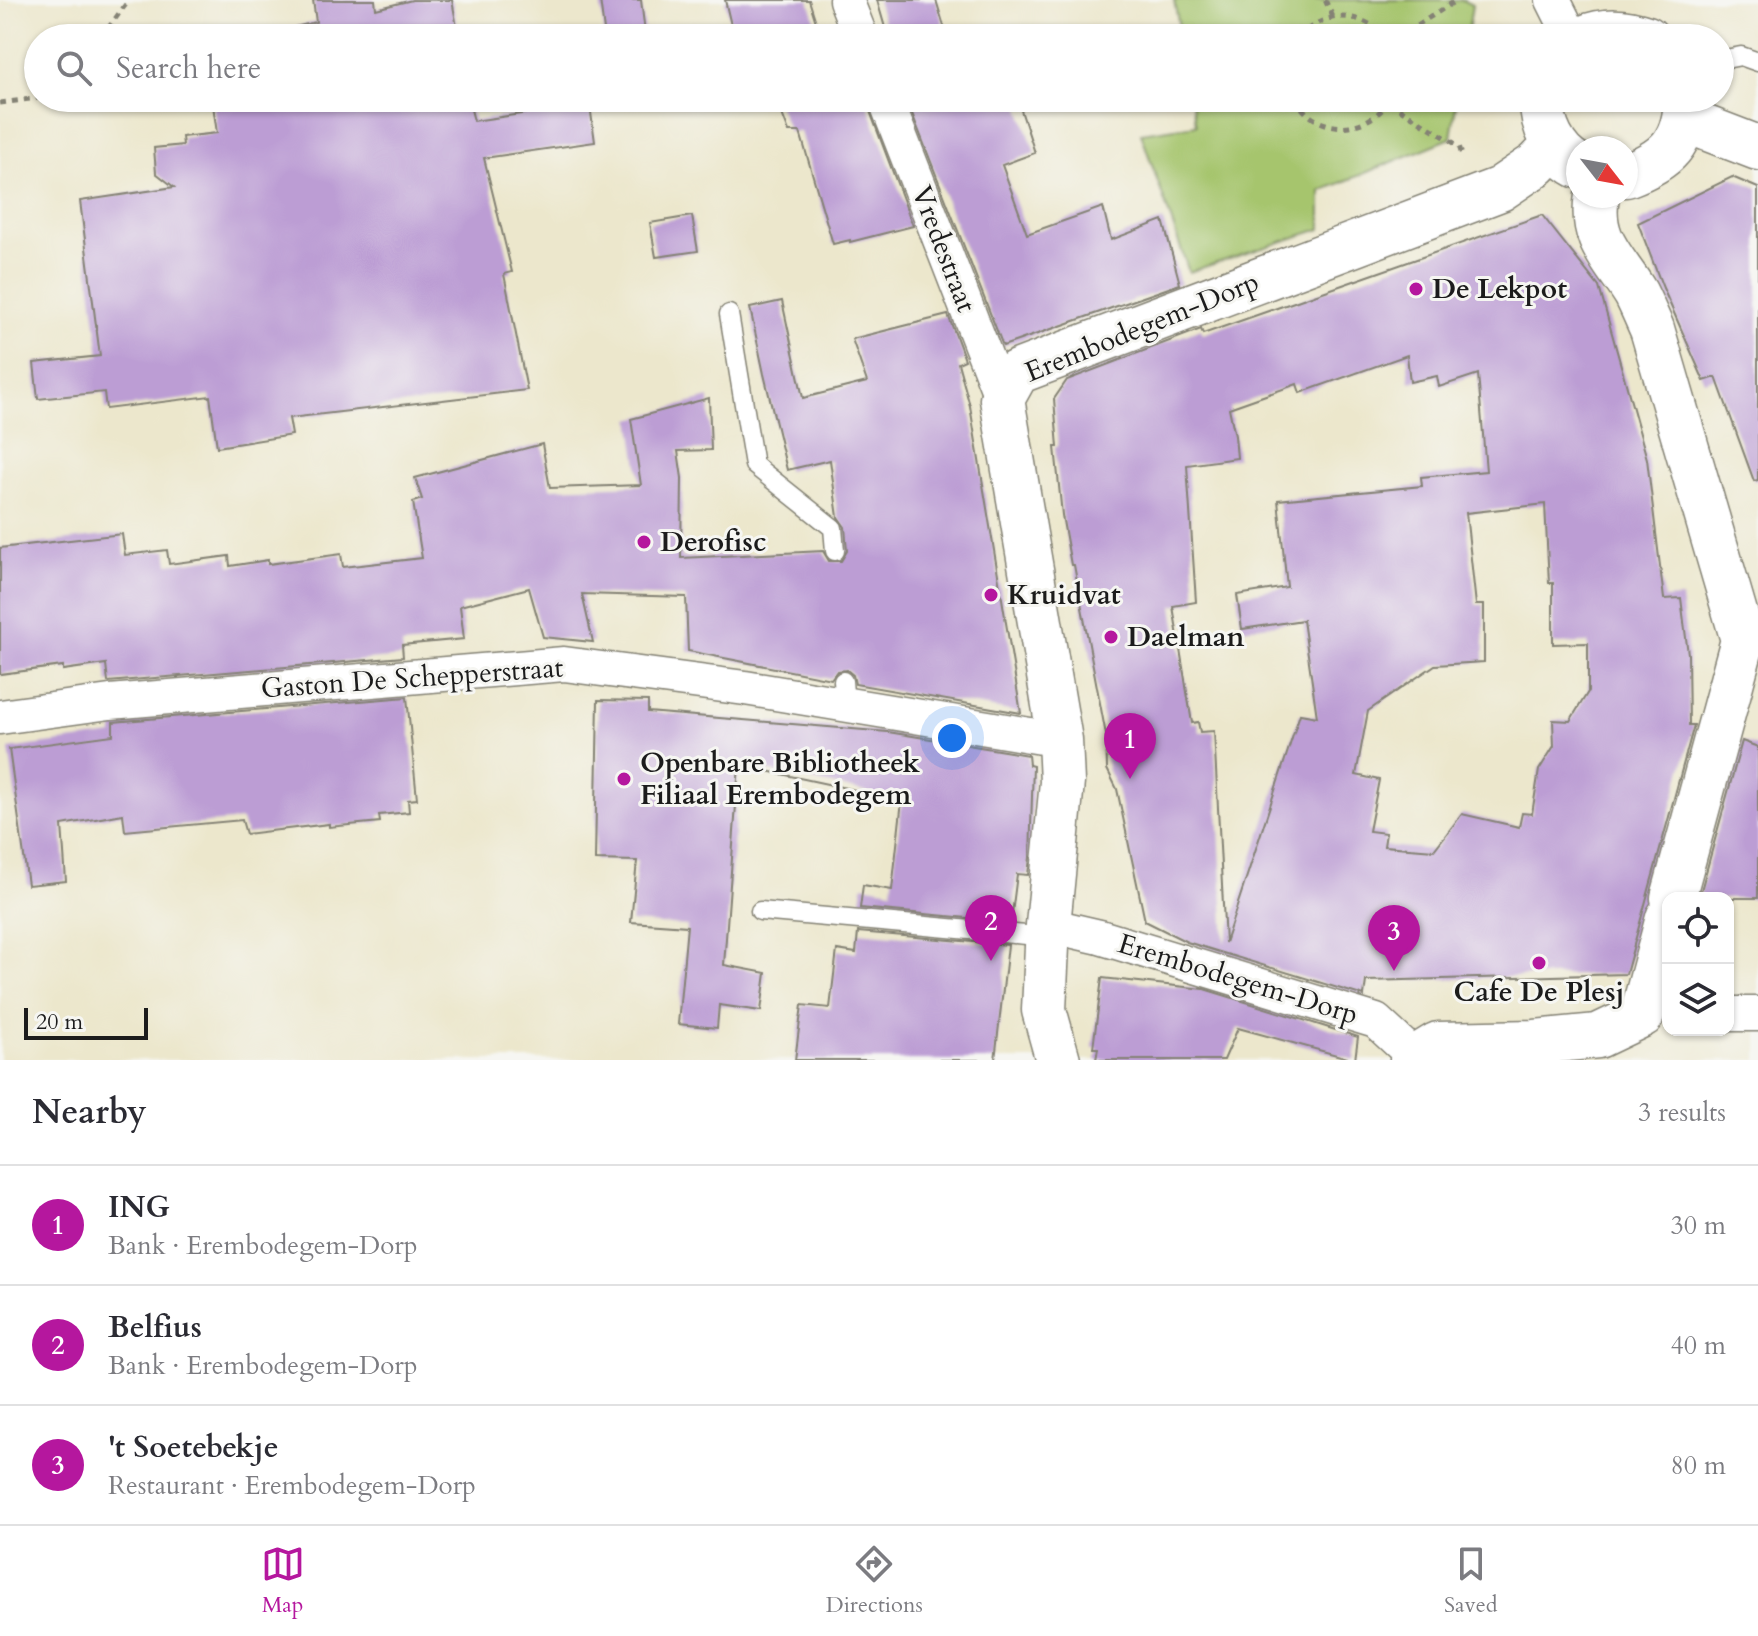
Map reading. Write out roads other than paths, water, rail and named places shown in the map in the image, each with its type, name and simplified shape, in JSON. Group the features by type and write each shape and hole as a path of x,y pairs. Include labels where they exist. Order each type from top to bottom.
{"street":[{"path":"846,0 855,24"},
{"path":"1553,0 1565,24"},
{"name":"Vredestraat","path":"890,112 1002,399"},
{"path":"1542,112 1566,156"},
{"path":"1638,171 1652,166 1672,148 1685,112"},
{"path":"1692,112 1758,148"},
{"name":"Erembodegem-Dorp","path":"1058,1060 1044,1010 1062,782 1060,740 1002,399 1017,372 1500,189 1525,172 1566,156"},
{"path":"1595,208 1594,217 1599,237 1635,294 1652,329 1743,640 1675,892"},
{"name":"Gaston De Schepperstraat","path":"0,717 110,702 564,664 745,688 844,693 1060,740"},
{"name":"Erembodegem-Dorp","path":"1048,931 1100,937 1376,1021 1414,1058 1438,1044 1535,1042 1598,1036 1655,1015 1662,963"},
{"path":"1734,1014 1758,1014"}],"lane":[{"path":"1734,57 1741,56 1758,62"},
{"path":"729,314 754,465 833,528 835,551"},
{"path":"760,911 1048,931"}],"place":[{"name":"De Lekpot","path":"1416,289"},
{"name":"Derofisc","path":"644,542"},
{"name":"Kruidvat","path":"991,595"},
{"name":"Daelman","path":"1111,637"},
{"name":"Openbare Bibliotheek Filiaal Erembodegem","path":"624,779"},
{"name":"ING","path":"1130,779"},
{"name":"Belfius","path":"991,961"},
{"name":"Cafe De Plesj","path":"1539,963"},
{"name":"'t Soetebekje","path":"1394,971"}]}
